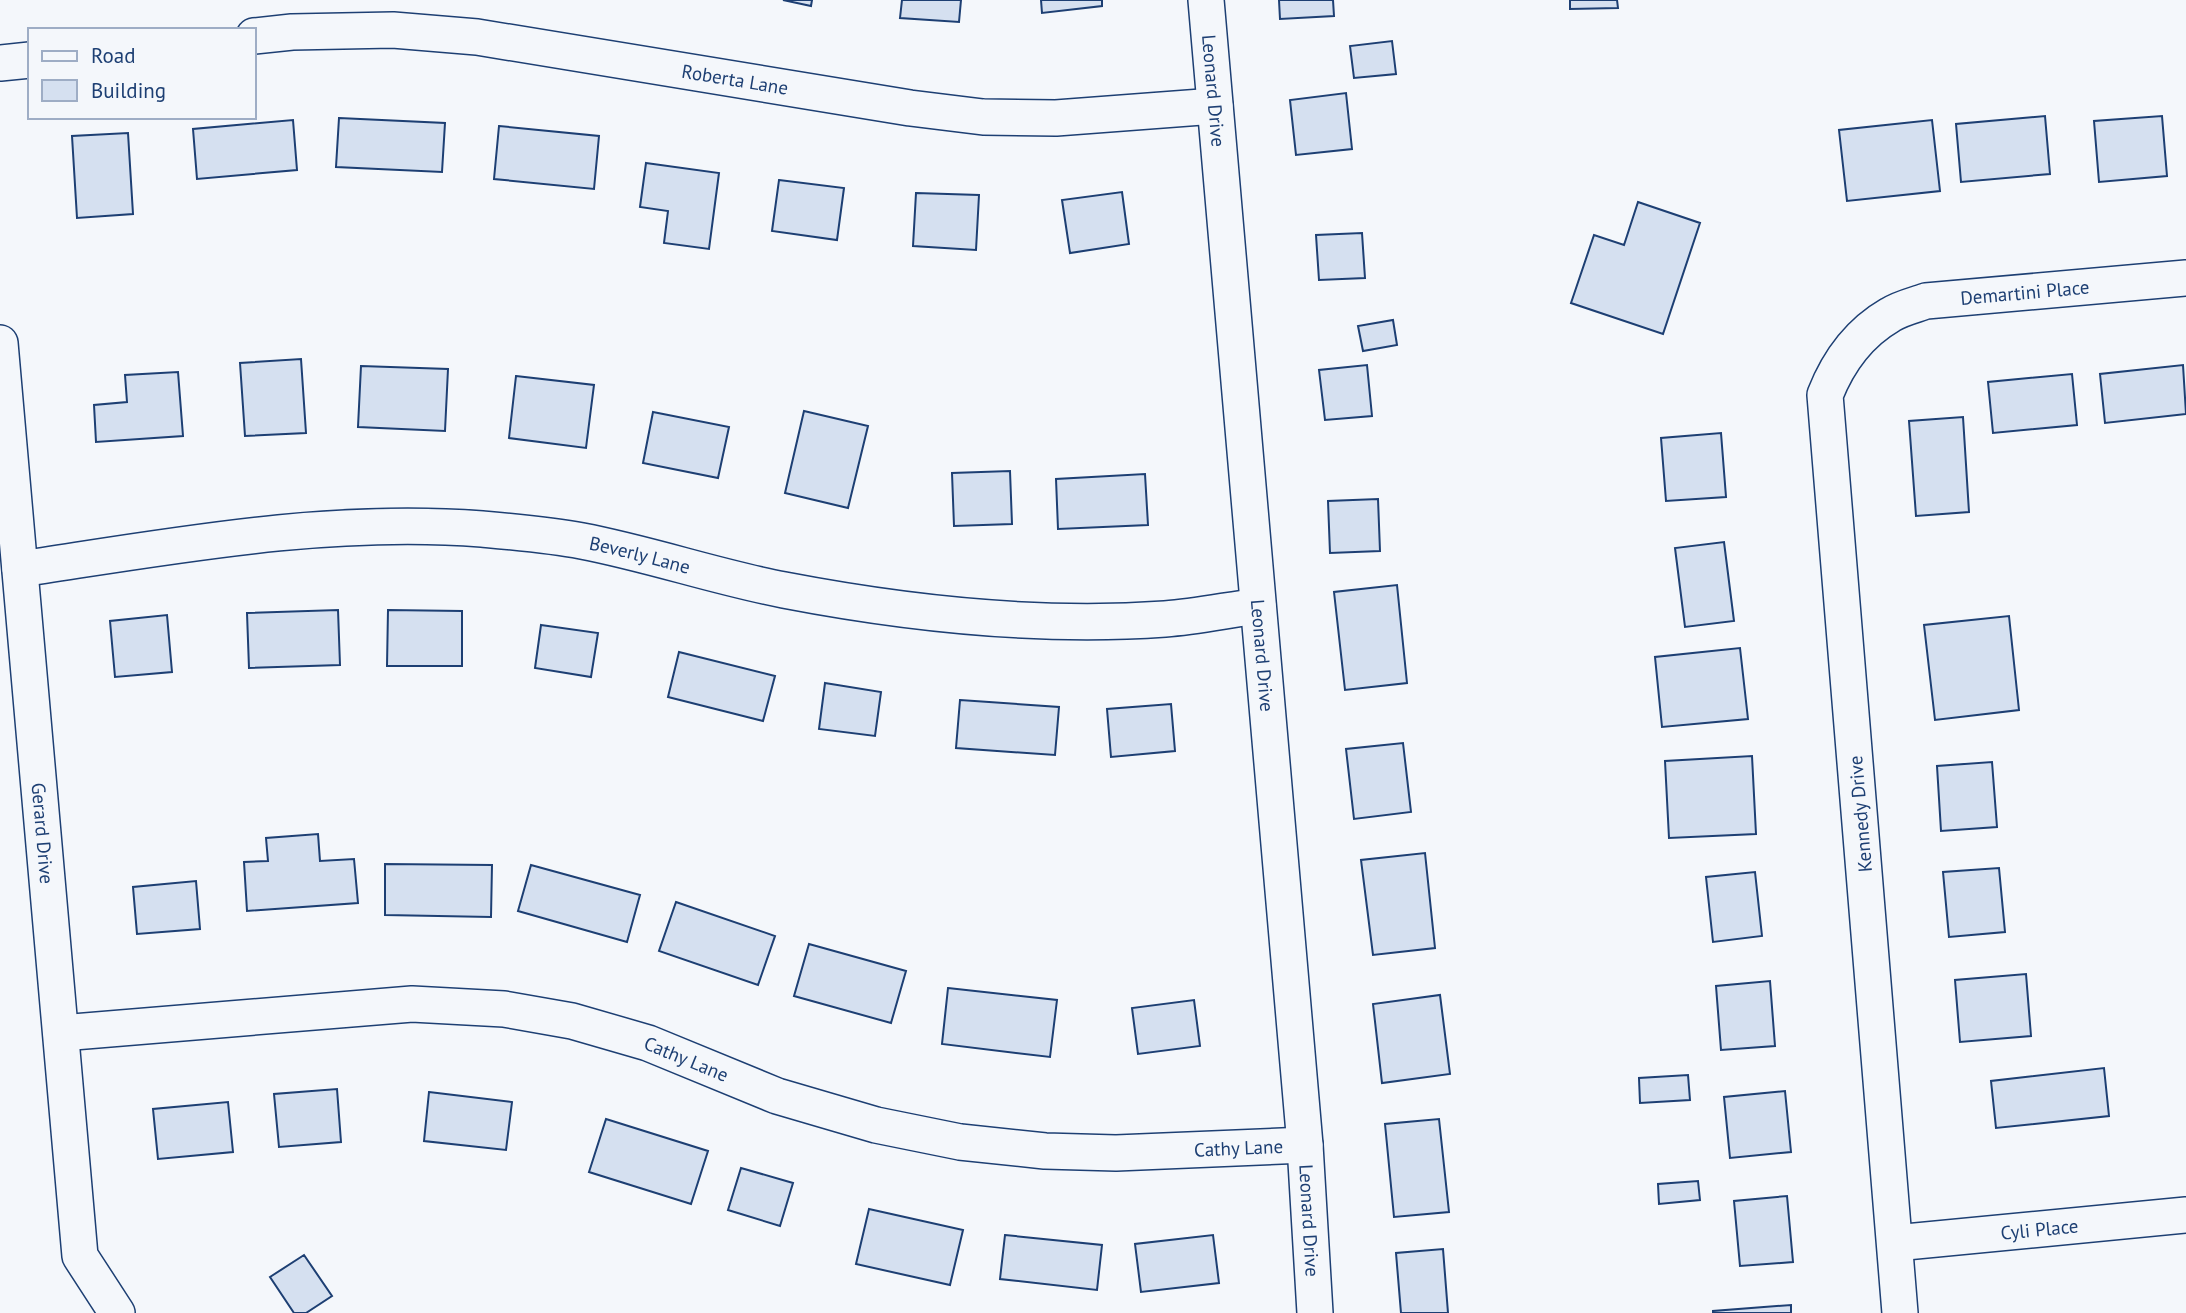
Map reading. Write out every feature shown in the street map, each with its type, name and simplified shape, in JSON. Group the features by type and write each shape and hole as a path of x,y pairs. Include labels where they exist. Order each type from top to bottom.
{"street":[{"name":"Leonard Drive","path":"1206,0 1305,1145 1315,1313"},
{"name":"Roberta Lane","path":"256,36 292,32 393,30 477,37 910,108 983,117 1056,118 1215,106"},
{"path":"0,63 28,60"},
{"name":"Demartini Place","path":"1870,329 1892,314 1926,301 2186,278"},
{"name":"Kennedy Drive","path":"1870,329 1847,353 1825,395 1900,1313"},
{"name":"Gerard Drive","path":"0,343 80,1256 117,1313"},
{"name":"Beverly Lane","path":"20,569 256,534 375,527 481,529 581,541 780,589 865,605 976,617 1076,621 1167,619 1258,606"},
{"name":"Cathy Lane","path":"61,1033 412,1004 504,1009 572,1021 648,1044 777,1096 876,1125 960,1142 1045,1151 1116,1153 1305,1145"},
{"name":"Cyli Place","path":"1895,1243 2186,1215"}],"building":[{"path":"783,0 812,0 811,6"},
{"path":"902,0 961,0 959,22 900,18"},
{"path":"1041,0 1102,0 1102,6 1042,13"},
{"path":"1279,0 1333,0 1334,16 1280,19"},
{"path":"1570,0 1617,0 1618,8 1570,9"},
{"path":"1392,41 1396,74 1354,78 1350,46"},
{"path":"1346,93 1352,149 1296,155 1290,100"},
{"path":"2045,116 2050,174 1961,182 1956,124"},
{"path":"2162,116 2167,176 2099,182 2094,121"},
{"path":"339,118 445,123 442,172 336,167"},
{"path":"293,120 297,170 197,179 193,129"},
{"path":"1932,120 1940,191 1847,201 1839,130"},
{"path":"499,126 599,136 594,189 494,179"},
{"path":"128,133 133,214 77,218 72,136"},
{"path":"646,163 719,173 709,249 664,243 668,211 640,207"},
{"path":"779,180 844,188 837,240 772,231"},
{"path":"1122,192 1129,244 1070,253 1062,200"},
{"path":"916,193 979,195 976,250 913,246"},
{"path":"1638,202 1700,223 1663,334 1571,303 1594,235 1624,245"},
{"path":"1362,233 1365,278 1319,280 1316,235"},
{"path":"1393,320 1397,345 1363,351 1358,326"},
{"path":"301,359 306,433 245,436 240,363"},
{"path":"1367,365 1372,416 1325,420 1319,370"},
{"path":"2183,365 2186,414 2105,423 2100,374"},
{"path":"361,366 448,369 445,431 358,427"},
{"path":"178,372 183,436 96,442 94,405 127,402 125,375"},
{"path":"2072,374 2077,425 1993,433 1988,382"},
{"path":"516,376 594,385 586,448 509,438"},
{"path":"804,411 868,426 848,508 785,493"},
{"path":"653,412 729,427 718,478 643,463"},
{"path":"1963,417 1969,512 1916,516 1909,421"},
{"path":"1721,433 1726,497 1666,501 1661,438"},
{"path":"1010,471 1012,524 954,526 952,473"},
{"path":"1145,474 1148,525 1058,529 1056,479"},
{"path":"1378,499 1380,551 1330,553 1328,501"},
{"path":"1724,542 1734,621 1685,627 1675,548"},
{"path":"1397,585 1407,683 1345,690 1334,592"},
{"path":"338,610 340,665 249,668 247,613"},
{"path":"388,610 462,611 462,666 387,666"},
{"path":"167,615 172,672 115,677 110,621"},
{"path":"2009,616 2019,710 1935,720 1924,625"},
{"path":"541,625 598,633 591,677 535,668"},
{"path":"1740,648 1748,719 1662,727 1655,657"},
{"path":"679,652 775,676 763,721 668,697"},
{"path":"825,683 881,692 875,736 819,729"},
{"path":"960,700 1059,707 1055,755 956,748"},
{"path":"1171,704 1175,751 1111,757 1107,709"},
{"path":"1403,743 1411,812 1354,819 1346,749"},
{"path":"1752,756 1756,834 1669,838 1665,761"},
{"path":"1992,762 1997,827 1941,831 1937,766"},
{"path":"318,834 320,861 354,859 358,903 247,911 244,862 268,861 266,838"},
{"path":"1425,853 1435,948 1373,955 1361,860"},
{"path":"385,864 492,865 491,917 385,915"},
{"path":"531,865 640,895 627,942 518,911"},
{"path":"1999,868 2005,932 1949,937 1943,872"},
{"path":"1755,872 1762,936 1713,942 1706,877"},
{"path":"196,881 200,929 137,934 133,887"},
{"path":"676,902 775,936 758,985 659,951"},
{"path":"809,944 906,971 891,1023 794,996"},
{"path":"2026,974 2031,1036 1960,1042 1955,980"},
{"path":"1770,981 1775,1046 1721,1050 1716,986"},
{"path":"948,988 1057,1000 1050,1057 942,1044"},
{"path":"1440,995 1450,1074 1382,1083 1373,1004"},
{"path":"1194,1000 1200,1046 1138,1054 1132,1008"},
{"path":"2104,1068 2109,1116 1996,1128 1991,1081"},
{"path":"1688,1075 1690,1100 1640,1103 1639,1078"},
{"path":"337,1089 341,1142 279,1147 274,1094"},
{"path":"1785,1091 1791,1152 1730,1158 1724,1097"},
{"path":"429,1092 512,1102 506,1150 424,1141"},
{"path":"228,1102 233,1152 158,1159 153,1109"},
{"path":"606,1119 708,1151 691,1204 589,1172"},
{"path":"1439,1119 1449,1212 1394,1217 1385,1124"},
{"path":"741,1168 793,1183 780,1226 728,1210"},
{"path":"1698,1181 1700,1200 1659,1204 1658,1184"},
{"path":"1787,1196 1793,1262 1740,1266 1734,1201"},
{"path":"869,1209 963,1230 950,1285 856,1264"},
{"path":"1005,1235 1102,1245 1097,1290 1000,1279"},
{"path":"1213,1235 1219,1283 1141,1292 1135,1244"},
{"path":"1443,1249 1448,1313 1401,1313 1396,1253"},
{"path":"304,1255 332,1296 306,1313 294,1313 270,1277"},
{"path":"1791,1305 1791,1313 1713,1313 1713,1311"}]}
